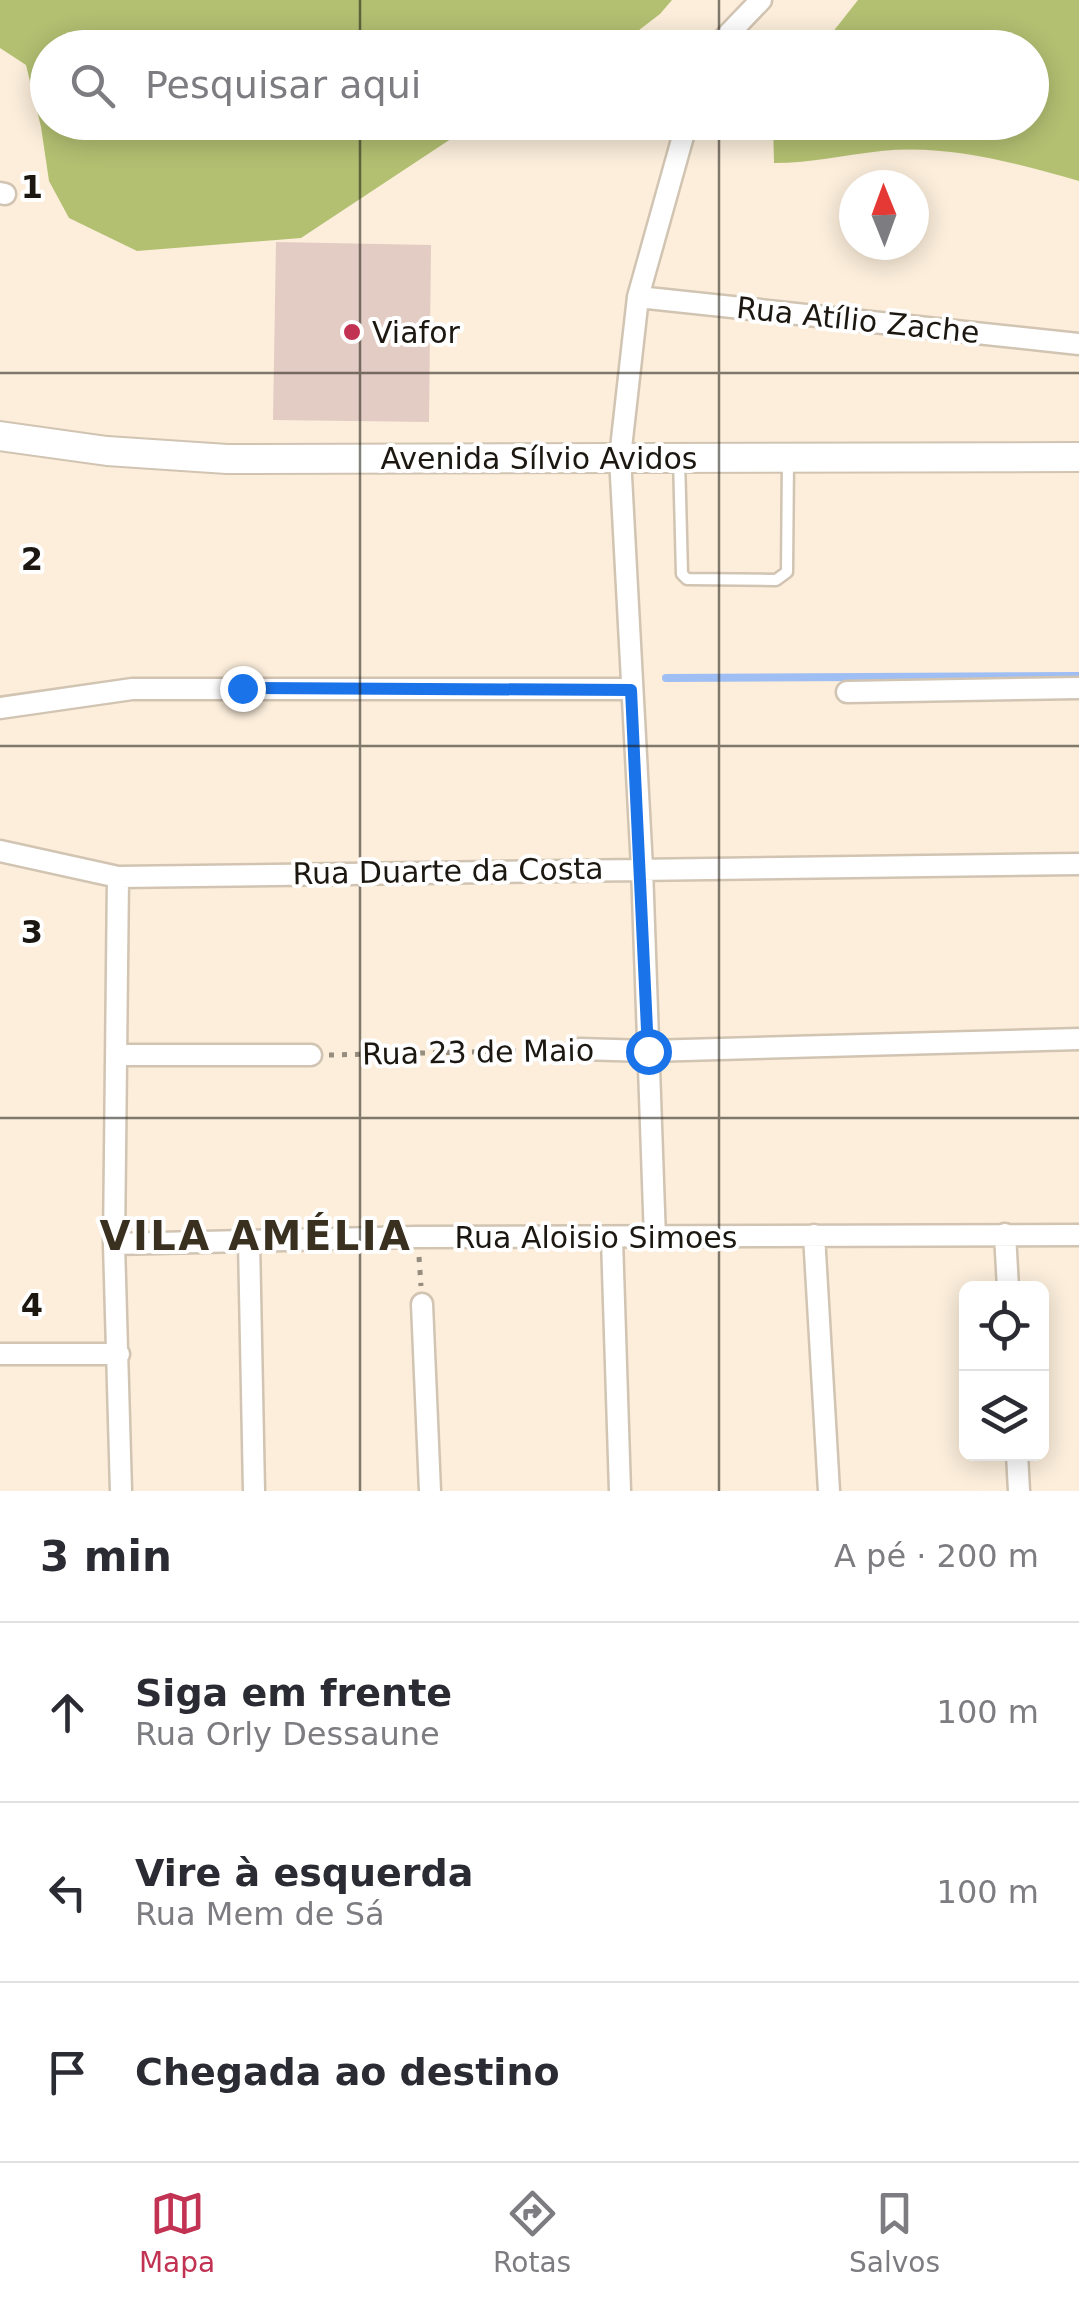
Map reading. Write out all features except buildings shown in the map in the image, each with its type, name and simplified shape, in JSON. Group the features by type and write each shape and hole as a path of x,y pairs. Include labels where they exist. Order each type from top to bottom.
{"main road":[{"name":"Avenida Sílvio Avidos","path":"0,436 107,451 226,460 1079,456"}],"street":[{"path":"732,30 761,0"},
{"path":"654,1239 642,868 620,457 638,297 681,140"},
{"name":"Rua Atílio Zache","path":"638,297 1079,344"},
{"path":"0,708 132,688 631,690"},
{"path":"846,692 1079,688"},
{"name":"Rua Duarte da Costa","path":"0,851 118,877 1079,864"},
{"path":"118,877 114,1244 121,1491"},
{"name":"Rua 23 de Maio","path":"579,1049 648,1051 1079,1039"},
{"path":"116,1055 311,1055"},
{"path":"1006,1234 1008,1281"},
{"path":"814,1235 829,1491"},
{"name":"Rua Aloisio Simoes","path":"114,1244 417,1238 1079,1235"},
{"path":"612,1239 620,1491"},
{"path":"249,1241 254,1491"},
{"path":"422,1304 430,1491"},
{"path":"0,1354 119,1354"},
{"path":"1017,1461 1019,1491"}],"lane":[{"path":"679,457 682,574 687,580 776,580 787,572 788,457"}],"path":[{"name":"Rua 23 de Maio","path":"311,1055 579,1049"},
{"path":"417,1238 422,1304"}],"green space":[{"path":"0,0 672,0 639,30 30,30 30,82 26,65 0,48"},
{"path":"858,0 1079,0 1079,181 1006,162 931,150 881,151 774,163 773,140 1049,140 1049,30 834,30"},
{"path":"43,140 449,140 301,238 137,251 69,218 49,181"}],"waterway":[{"path":"666,678 1079,676"}],"place":[{"name":"Viafor","path":"352,332"}],"district":[{"name":"VILA AMÉLIA","path":"256,1236"}],"route":[{"path":"242,688 631,690 648,1051"}]}
